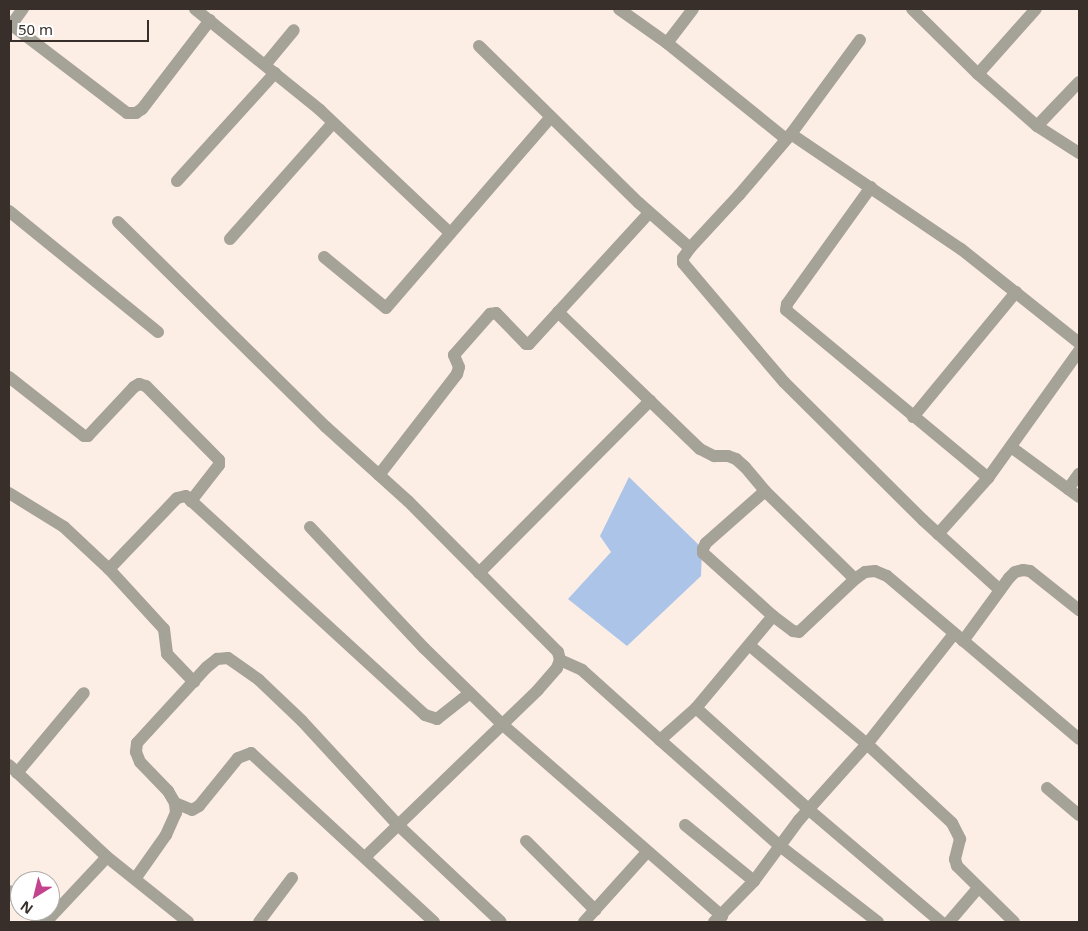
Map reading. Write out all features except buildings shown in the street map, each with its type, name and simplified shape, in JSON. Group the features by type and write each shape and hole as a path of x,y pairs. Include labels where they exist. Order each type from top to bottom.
{"street":[{"path":"24,9 10,26 127,113 136,113 142,109 210,20"},
{"path":"195,9 270,69 333,123 450,233"},
{"path":"619,9 788,137 871,187 961,250 1079,343"},
{"path":"667,44 693,9"},
{"path":"978,74 1036,9"},
{"path":"920,11 978,74 1037,126 1079,153"},
{"path":"177,181 270,69 294,30"},
{"path":"860,40 788,137 739,195 690,248 683,258 684,267 774,371 938,534 1000,590"},
{"path":"479,46 650,213 690,248"},
{"path":"1037,126 1079,82"},
{"path":"324,257 386,308 550,117"},
{"path":"230,239 333,123"},
{"path":"871,187 786,308 788,313 988,478"},
{"path":"9,211 158,332"},
{"path":"378,476 457,374 459,368 454,355 490,314 496,313 526,344 529,344 650,213"},
{"path":"118,222 326,427 378,476 408,501 558,652 560,660 548,678 503,725 365,857"},
{"path":"913,417 1016,292"},
{"path":"558,312 707,454 736,459 765,491 855,579"},
{"path":"938,534 988,478 1079,351"},
{"path":"9,377 84,436 88,436 134,387 139,384 146,386 219,460 219,465 191,501"},
{"path":"479,573 650,401"},
{"path":"1011,447 1079,497"},
{"path":"1068,489 1079,474"},
{"path":"765,491 706,543 703,553 773,616 793,631 799,632 855,579 865,572 875,571 887,576 1079,739"},
{"path":"9,493 64,527 109,569 164,629 167,654 194,682"},
{"path":"109,569 177,498 186,496 426,715 437,719 470,693"},
{"path":"310,527 424,648 503,725 647,852 718,919 754,881 808,810 1015,572 1030,571 1079,610"},
{"path":"660,740 696,708 773,616"},
{"path":"749,645 867,744 952,823 960,839 955,859 957,866 1014,922"},
{"path":"135,879 173,824 176,813 175,803 168,791 140,762 136,752 137,743 207,667 217,659 228,658 243,667 332,751 398,825 501,922"},
{"path":"560,660 582,670 780,846 878,922"},
{"path":"84,693 13,769 107,856 188,922"},
{"path":"696,708 808,810 941,922"},
{"path":"175,803 192,810 199,806 238,758 251,753 434,922"},
{"path":"1047,788 1079,815"},
{"path":"686,825 754,881"},
{"path":"526,841 594,910"},
{"path":"584,922 647,852"},
{"path":"46,922 107,856"},
{"path":"259,922 292,878"},
{"path":"949,922 978,888"}],"water":[{"path":"629,477 702,548 701,576 627,646 568,599 611,552 600,536"}]}
